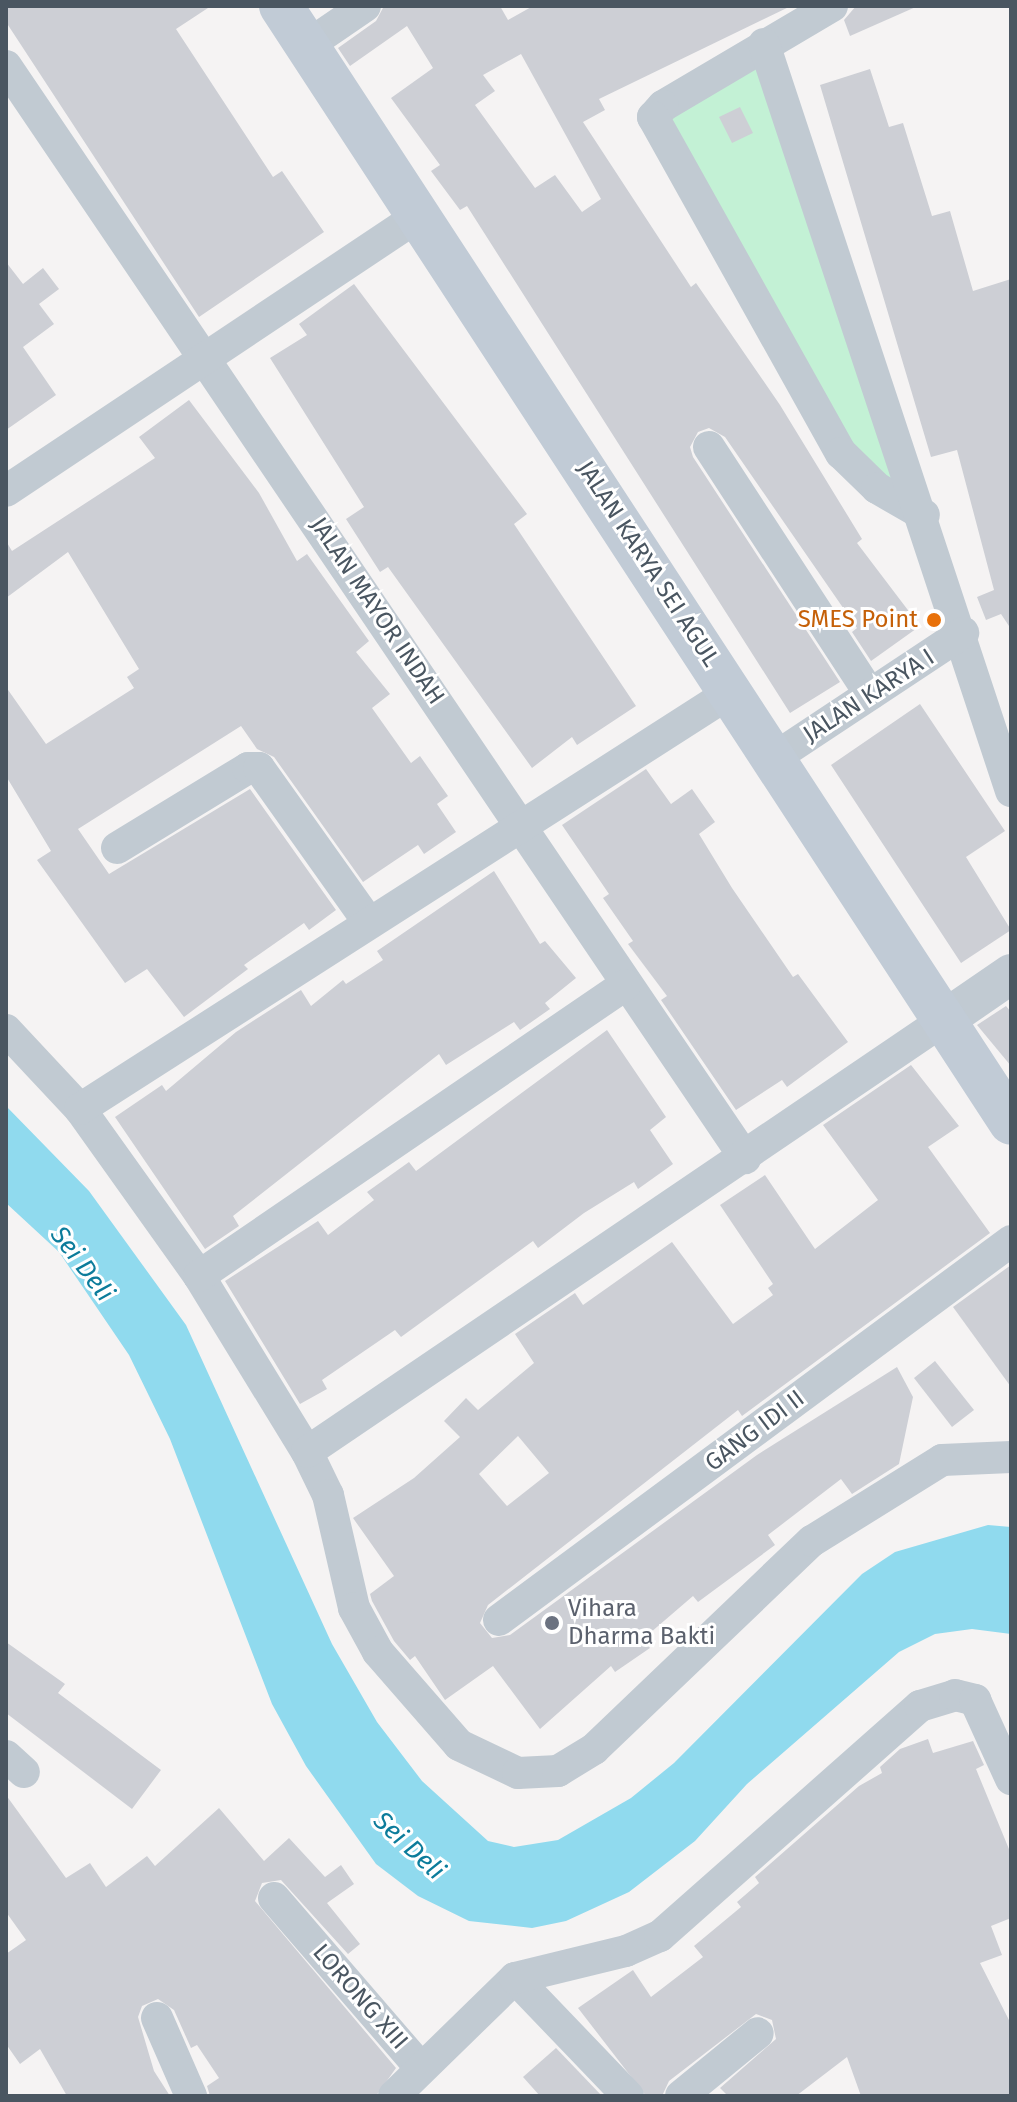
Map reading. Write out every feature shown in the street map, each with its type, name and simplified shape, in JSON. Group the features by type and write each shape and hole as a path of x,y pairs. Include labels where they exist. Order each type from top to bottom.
{"main road":[{"name":"JALAN KARYA SEI AGUL","path":"281,6 421,214 1011,1123"}],"street":[{"path":"308,45 365,6"},
{"path":"832,6 663,106 653,117 657,131 841,453 877,488 924,515"},
{"path":"764,44 924,515 1011,791"},
{"name":"JALAN MAYOR INDAH","path":"6,66 206,355 522,825 625,985 745,1158"},
{"path":"6,491 421,214"},
{"path":"709,447 870,694"},
{"name":"JALAN KARYA I","path":"774,758 963,633"},
{"path":"80,1109 731,692"},
{"path":"117,848 248,768 259,768 369,923"},
{"path":"307,1452 745,1158 1011,974"},
{"path":"199,1276 625,985"},
{"path":"6,1030 80,1109 199,1276 307,1452 328,1495 364,1629 459,1745 518,1773 558,1771 624,1722 812,1541 942,1460 1011,1457"},
{"name":"GANG IDI II","path":"499,1620 1011,1241"},
{"path":"420,2067 515,1978 660,1936 920,1706 955,1695 975,1700 1011,1779"},
{"name":"LORONG XIII","path":"274,1898 420,2067 394,2096"},
{"path":"515,1978 628,2096"},
{"path":"157,2018 191,2096"},
{"path":"681,2096 758,2033"}],"green space":[{"path":"762,48 914,497 858,468 664,107"}],"water":[{"name":"Sei Deli","path":"6,1106 89,1191 186,1325 332,1644 377,1722 422,1781 488,1841 514,1847 558,1840 631,1798 674,1763 862,1574 895,1552 988,1525 1011,1527 1011,1634 972,1629 935,1634 899,1652 747,1784 695,1841 629,1892 566,1921 532,1928 469,1921 418,1896 376,1864 306,1766 272,1704 170,1439 129,1355 59,1252 6,1203"}],"building":[{"path":"6,6 211,6 176,29 273,177 282,171 324,232 199,317 6,22"},
{"path":"384,6 500,6 508,20 533,6 791,6 599,99 605,110 583,122 691,287 696,283 780,405 862,539 857,543 920,626 871,661 852,632 857,628 725,437 709,428 698,432 690,447 693,457 840,682 790,713 467,206 460,210 431,171 440,165 391,98 433,68 407,26 350,66 338,48 376,21","holes":["521,54 601,199 582,212 555,175 535,188 475,105 495,91 483,75"]},
{"path":"856,6 918,6 850,36 844,20"},
{"path":"870,69 889,127 903,123 932,216 950,211 973,291 1011,279 1011,629 1001,614 986,620 977,597 994,590 957,450 931,457 820,85"},
{"path":"740,107 753,133 732,143 719,117"},
{"path":"6,262 23,284 43,268 59,289 39,304 54,324 23,347 56,395 6,430"},
{"path":"354,284 527,514 514,524 636,706 577,745 572,737 532,768 388,567 380,572 346,519 364,507 270,358 307,335 299,324"},
{"path":"189,400 259,493 297,561 307,554 369,641 356,652 390,694 372,708 411,763 420,756 448,796 437,804 456,832 424,854 418,845 363,882 274,757 257,749 241,726 78,829 109,874 250,789 336,910 309,930 304,923 244,965 248,969 184,1017 147,969 125,983 37,860 51,851 6,776 6,687 46,744 134,688 127,677 139,669 68,552 6,598 6,541 12,551 155,458 139,437"},
{"path":"920,704 1005,831 966,857 1011,930 961,963 831,765"},
{"path":"646,769 671,804 692,789 715,822 699,834 732,888 793,977 798,974 848,1042 787,1087 782,1080 736,1110 661,1000 667,996 628,944 633,941 603,898 609,894 562,825"},
{"path":"494,871 540,944 545,941 576,978 545,1003 550,1009 520,1030 514,1022 446,1065 439,1054 233,1216 239,1226 205,1249 115,1117 162,1085 166,1091 236,1032 301,990 311,1006 343,980 346,984 383,960 377,951"},
{"path":"1006,1006 1011,1012 1011,1066 977,1025"},
{"path":"607,1030 666,1117 650,1130 673,1164 638,1189 634,1182 584,1213 538,1248 533,1241 401,1337 395,1330 322,1380 327,1389 300,1404 225,1281 318,1221 328,1235 374,1200 367,1192 409,1162 416,1171"},
{"path":"911,1065 959,1126 928,1147 990,1233 742,1416 738,1410 488,1605 480,1623 492,1638 510,1635 757,1455 897,1367 913,1397 899,1464 852,1494 841,1479 768,1535 775,1545 698,1602 693,1596 643,1639 650,1648 615,1672 611,1666 540,1729 493,1666 445,1700 415,1656 410,1660 394,1641 372,1601 370,1594 394,1576 353,1518 414,1478 460,1437 444,1421 466,1398 478,1410 534,1363 515,1334 575,1293 583,1305 672,1242 733,1324 773,1295 768,1288 773,1284 720,1205 765,1175 815,1249 878,1200 823,1125","holes":["518,1436 549,1473 507,1506 479,1474"]},
{"path":"1011,1265 1011,1387 953,1307"},
{"path":"935,1361 974,1410 952,1427 914,1378"},
{"path":"6,1642 65,1684 58,1693 161,1770 132,1809 6,1713"},
{"path":"928,1739 933,1753 973,1741 984,1765 976,1769 1011,1854 1011,1918 991,1926 1002,1955 980,1963 1011,2024 1011,2096 861,2096 847,2057 796,2096 728,2096 720,2088 776,2039 772,2020 756,2014 669,2081 662,2096 646,2096 578,2008 633,1970 651,1997 703,1957 694,1946 741,1907 737,1902 759,1883 755,1877 859,1786 882,1773 880,1767 900,1749"},
{"path":"6,1795 66,1878 90,1863 106,1887 147,1856 155,1866 219,1808 264,1861 289,1838 325,1877 341,1865 354,1884 327,1903 360,1944 348,1954 281,1880 262,1883 255,1901 396,2068 376,2096 210,2096 207,2086 219,2078 197,2045 191,2048 174,2010 158,1999 142,2006 138,2017 154,2071 170,2096 67,2096 40,2049 20,2064 6,2044 6,1954 26,1940 6,1912"},
{"path":"556,2048 602,2096 540,2096 523,2077"}],"place":[{"name":"SMES Point","path":"934,620"},
{"name":"Vihara Dharma Bakti","path":"552,1623"}]}
